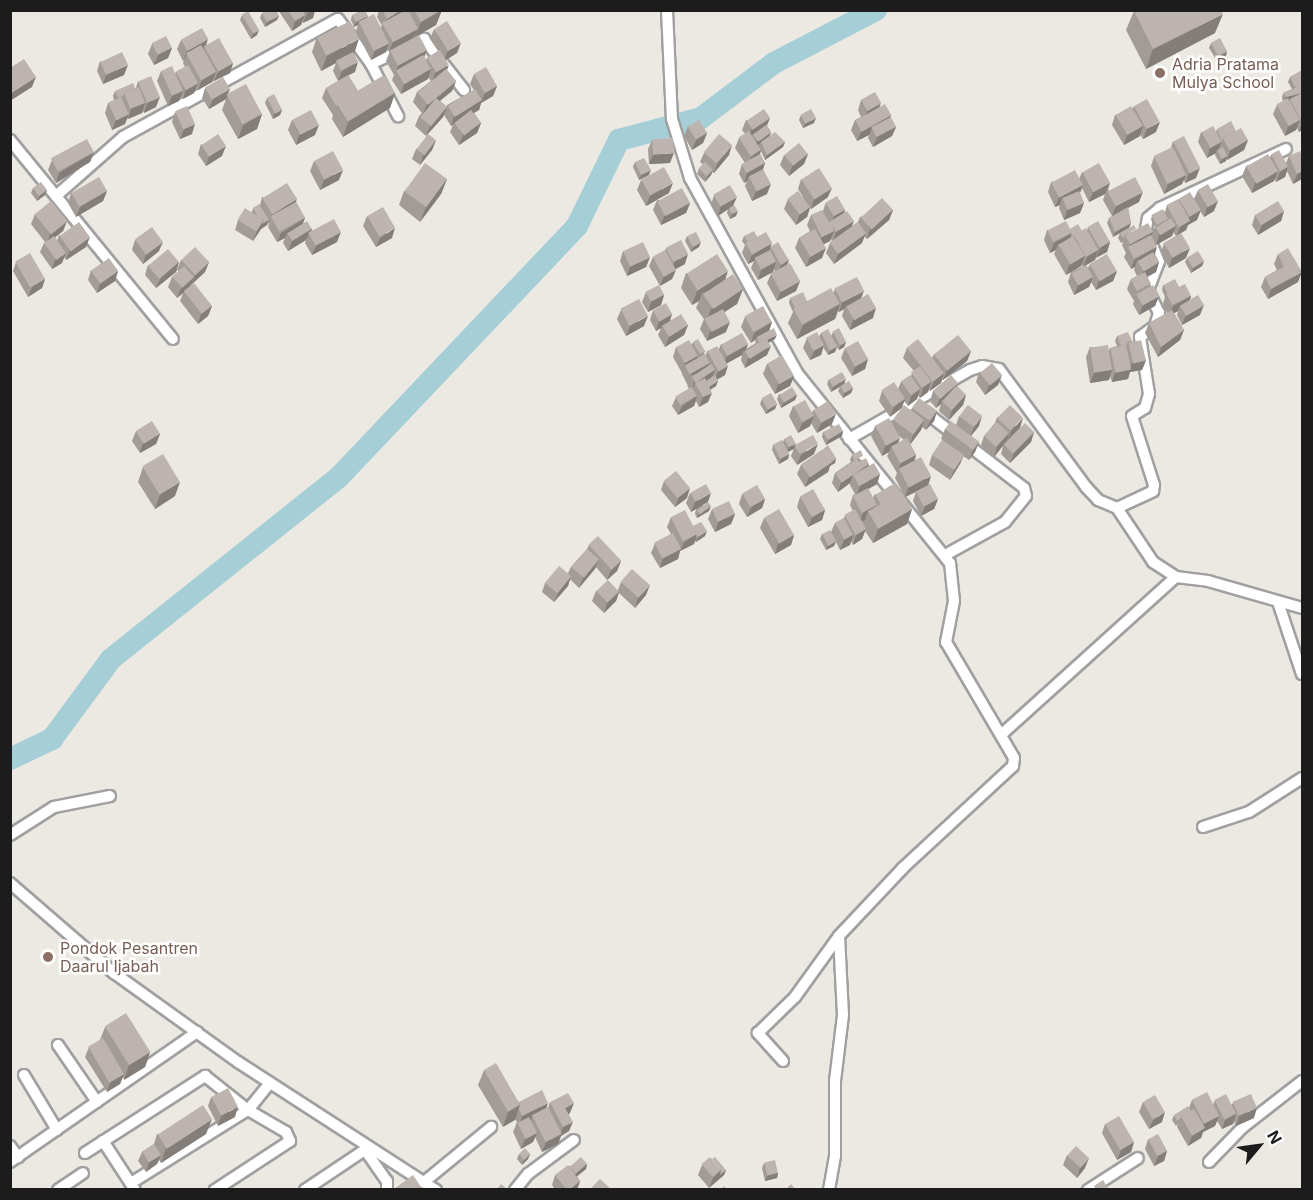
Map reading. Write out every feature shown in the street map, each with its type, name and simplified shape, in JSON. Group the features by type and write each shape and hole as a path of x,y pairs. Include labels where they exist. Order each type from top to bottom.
{"street":[{"path":"329,10 371,64 398,116"},
{"path":"667,10 672,119 676,141 690,178 797,373 945,555 954,582 946,642 1012,751 1013,766 903,868 839,936 795,997 758,1033 783,1061"},
{"path":"56,196 123,137 338,20"},
{"path":"371,64 424,39 464,90"},
{"path":"10,140 173,339"},
{"path":"1116,508 1153,491 1154,485 1132,416 1149,402 1140,337 1155,326 1159,313 1148,290 1150,279 1158,273 1159,262 1146,229 1148,218 1160,208 1286,149"},
{"path":"849,439 916,404 970,370 982,366 999,369 1086,487 1098,500 1116,508 1144,553 1176,577 1208,581 1302,608"},
{"path":"916,404 1024,488 1026,496 1005,522 945,555"},
{"path":"1002,734 1176,577"},
{"path":"1278,602 1302,674"},
{"path":"1203,827 1249,812 1302,778"},
{"path":"10,835 54,807 110,796"},
{"path":"10,883 114,973 367,1149 436,1190"},
{"path":"829,1190 835,1156 835,1081 843,1015 839,936"},
{"path":"10,1146 14,1159 197,1032"},
{"path":"58,1046 97,1102"},
{"path":"24,1075 57,1130"},
{"path":"85,1153 205,1076 248,1110 286,1132 290,1141 215,1190"},
{"path":"1209,1162 1243,1127 1302,1081"},
{"path":"103,1141 133,1186 248,1110 270,1083"},
{"path":"424,1182 491,1127"},
{"path":"515,1190 537,1167 574,1140"},
{"path":"305,1190 367,1149"},
{"path":"367,1149 387,1181 387,1190"},
{"path":"1088,1190 1138,1158"},
{"path":"65,1188 82,1173"}],"building":[{"path":"267,10 276,10 279,16 267,22 262,13"},
{"path":"288,10 302,10 305,15 295,21"},
{"path":"365,10 368,16 356,22 352,15"},
{"path":"382,10 401,10 387,19"},
{"path":"406,10 418,29 393,42 382,23"},
{"path":"414,10 441,10 421,22"},
{"path":"1221,10 1223,14 1153,49 1134,11"},
{"path":"248,11 259,30 253,34 242,14"},
{"path":"374,14 389,43 374,51 359,22"},
{"path":"350,21 359,39 326,56 317,38"},
{"path":"447,21 461,43 448,51 434,29"},
{"path":"202,28 208,39 187,51 181,40"},
{"path":"419,35 427,50 398,66 390,50"},
{"path":"166,36 172,48 158,55 152,43"},
{"path":"219,38 233,63 218,72 204,46"},
{"path":"1220,38 1227,51 1218,56 1211,43"},
{"path":"201,45 216,72 201,80 186,53"},
{"path":"440,50 449,65 436,72 427,58"},
{"path":"122,52 128,65 106,75 100,62"},
{"path":"353,52 358,62 341,70 336,61"},
{"path":"423,55 431,69 404,84 396,70"},
{"path":"24,59 36,77 11,93 10,68"},
{"path":"188,65 198,83 186,90 176,72"},
{"path":"172,66 183,91 172,96 161,71"},
{"path":"486,67 497,86 485,93 474,74"},
{"path":"446,69 456,81 428,105 418,93"},
{"path":"1302,70 1302,93 1286,97 1283,93 1295,88 1298,85 1295,87 1290,77"},
{"path":"348,75 358,91 336,106 326,88"},
{"path":"384,75 395,93 348,121 337,103"},
{"path":"151,76 160,97 147,103 138,81"},
{"path":"223,77 230,89 212,100 205,88"},
{"path":"133,83 135,88 118,98 115,91"},
{"path":"246,84 262,114 243,124 227,94"},
{"path":"139,87 145,103 130,109 124,93"},
{"path":"475,89 482,100 455,117 448,106"},
{"path":"875,92 881,103 867,111 861,100"},
{"path":"1302,93 1302,122 1290,99"},
{"path":"274,94 282,110 275,114 267,98"},
{"path":"121,97 129,114 116,120 108,103"},
{"path":"436,98 447,107 431,126 420,117"},
{"path":"1288,98 1300,120 1289,126 1277,104"},
{"path":"1147,99 1160,122 1146,129 1134,106"},
{"path":"885,104 891,115 862,132 855,120"},
{"path":"187,106 195,124 183,130 175,111"},
{"path":"1131,106 1143,126 1127,135 1116,115"},
{"path":"764,109 770,118 753,130 747,121"},
{"path":"811,109 816,118 805,124 801,115"},
{"path":"311,110 319,125 300,135 292,120"},
{"path":"471,110 481,123 464,136 454,123"},
{"path":"891,117 896,127 876,137 871,127"},
{"path":"699,120 707,133 696,140 688,127"},
{"path":"1231,121 1236,131 1223,138 1222,141 1217,129"},
{"path":"766,125 771,132 758,142 753,134"},
{"path":"1213,126 1222,142 1210,148 1202,132"},
{"path":"1241,128 1248,140 1230,151 1223,138"},
{"path":"749,131 761,150 750,156 739,137"},
{"path":"775,132 785,142 767,155 761,142"},
{"path":"218,134 226,146 209,157 201,145"},
{"path":"428,134 436,140 425,155 417,149"},
{"path":"719,134 732,145 717,163 704,152"},
{"path":"1184,136 1200,168 1190,174 1173,141"},
{"path":"673,138 674,153 653,154 652,139"},
{"path":"87,139 94,152 58,171 51,158"},
{"path":"799,143 808,154 793,166 784,155"},
{"path":"1173,147 1186,175 1167,184 1154,156"},
{"path":"1223,147 1227,156 1222,159 1217,150"},
{"path":"1279,150 1288,167 1280,171 1271,154"},
{"path":"333,151 343,170 324,179 314,161"},
{"path":"1300,151 1302,171 1297,174 1289,156"},
{"path":"760,154 765,163 746,173 742,164"},
{"path":"1268,154 1278,171 1256,184 1246,166"},
{"path":"644,158 651,170 641,175 635,162"},
{"path":"705,162 713,170 706,176 699,168"},
{"path":"425,163 447,179 426,207 404,191"},
{"path":"1099,163 1110,183 1094,192 1082,172"},
{"path":"664,167 673,183 650,195 641,180"},
{"path":"819,168 832,188 814,200 801,179"},
{"path":"763,169 771,184 757,192 749,177"},
{"path":"1075,170 1083,185 1059,198 1051,183"},
{"path":"99,177 107,191 79,207 71,193"},
{"path":"1135,177 1143,192 1116,207 1108,192"},
{"path":"41,182 47,190 39,196 33,188"},
{"path":"287,183 297,199 272,214 262,198"},
{"path":"1208,184 1218,201 1208,207 1198,190"},
{"path":"730,185 737,197 721,207 714,194"},
{"path":"682,188 690,203 665,216 657,201"},
{"path":"798,191 810,207 800,215 788,199"},
{"path":"1079,191 1084,203 1068,210 1062,198"},
{"path":"1190,192 1201,210 1190,217 1179,199"},
{"path":"837,196 845,210 834,216 826,202"},
{"path":"882,198 893,210 872,229 861,218"},
{"path":"1178,199 1190,221 1179,227 1167,205"},
{"path":"51,201 67,221 51,234 35,214"},
{"path":"1278,201 1284,211 1261,225 1255,215"},
{"path":"296,202 305,218 279,232 271,216"},
{"path":"259,204 269,220 262,224 264,220 258,217 253,208"},
{"path":"734,205 738,211 732,214 729,208"},
{"path":"383,207 395,228 379,237 367,216"},
{"path":"1128,207 1131,223 1115,232 1109,218"},
{"path":"245,208 264,220 256,232 238,220"},
{"path":"1163,209 1168,219 1156,225 1151,215"},
{"path":"822,210 829,222 847,211 854,221 836,232 832,225 834,231 822,237 811,215"},
{"path":"1171,218 1176,226 1161,235 1156,228"},
{"path":"334,219 341,232 315,246 308,233"},
{"path":"307,221 312,229 292,241 287,233"},
{"path":"1066,221 1072,233 1053,242 1047,231"},
{"path":"1098,221 1110,242 1100,248 1088,227"},
{"path":"79,222 90,237 71,251 60,236"},
{"path":"858,222 866,233 838,254 830,243"},
{"path":"1148,223 1153,232 1130,244 1125,236"},
{"path":"1078,224 1082,231 1073,237 1070,229"},
{"path":"1134,225 1136,229 1123,238 1120,233"},
{"path":"152,227 163,242 146,255 135,239"},
{"path":"1086,228 1098,250 1086,257 1074,235"},
{"path":"815,229 826,248 810,257 799,238"},
{"path":"754,231 757,237 747,242 744,236"},
{"path":"696,232 701,242 693,247 687,236"},
{"path":"766,232 772,243 752,255 746,243"},
{"path":"1181,233 1190,248 1173,258 1164,243"},
{"path":"1151,235 1157,247 1134,258 1128,247"},
{"path":"54,236 66,253 56,260 44,243"},
{"path":"1073,236 1085,256 1070,264 1058,245"},
{"path":"681,240 688,254 673,262 666,248"},
{"path":"643,242 650,257 630,267 623,251"},
{"path":"778,242 789,260 781,265 770,247"},
{"path":"195,247 209,262 195,275 181,260"},
{"path":"1288,248 1302,272 1271,289 1265,277 1284,267 1278,254"},
{"path":"168,249 179,262 159,279 148,266"},
{"path":"665,250 676,270 664,277 653,257"},
{"path":"770,250 776,262 761,269 755,258"},
{"path":"1198,251 1204,261 1193,268 1187,258"},
{"path":"1153,252 1159,262 1144,272 1138,261"},
{"path":"30,253 45,279 30,287 15,262"},
{"path":"717,254 728,271 698,290 687,274"},
{"path":"1107,254 1117,271 1100,281 1090,264"},
{"path":"109,258 118,271 100,284 91,271"},
{"path":"790,263 800,281 781,292 771,274"},
{"path":"1086,265 1093,277 1078,286 1071,274"},
{"path":"184,266 194,277 182,288 172,277"},
{"path":"1145,272 1151,284 1137,291 1131,279"},
{"path":"733,274 743,289 713,309 703,294"},
{"path":"857,277 864,291 842,303 835,288"},
{"path":"1175,279 1179,287 1168,293 1163,285"},
{"path":"194,283 212,306 202,314 184,291"},
{"path":"1185,284 1191,296 1172,305 1166,294"},
{"path":"659,285 664,295 651,302 646,292"},
{"path":"1153,285 1159,296 1143,306 1136,294"},
{"path":"831,288 840,304 802,325 793,309"},
{"path":"803,292 807,301 795,308 790,298"},
{"path":"868,294 876,308 854,320 846,306"},
{"path":"1198,295 1204,305 1186,316 1180,306"},
{"path":"639,299 648,316 629,326 620,309"},
{"path":"666,303 672,314 659,322 653,310"},
{"path":"763,306 772,322 753,332 745,316"},
{"path":"723,309 730,322 712,332 704,319"},
{"path":"1172,310 1184,330 1161,347 1149,323"},
{"path":"681,314 688,325 669,337 662,326"},
{"path":"774,328 777,335 759,342 757,337"},
{"path":"839,328 846,342 840,345 833,331"},
{"path":"828,329 837,347 830,350 821,333"},
{"path":"817,332 824,345 813,351 806,338"},
{"path":"1128,332 1132,341 1121,346 1117,336"},
{"path":"742,333 748,344 727,356 721,345"},
{"path":"958,335 971,351 947,371 934,355"},
{"path":"766,338 771,346 750,359 745,351"},
{"path":"698,339 705,351 700,354 693,342"},
{"path":"918,339 944,373 933,382 907,347"},
{"path":"689,340 698,356 685,363 676,347"},
{"path":"1141,340 1146,360 1133,364 1128,343"},
{"path":"858,341 868,359 855,367 845,348"},
{"path":"1108,345 1112,370 1094,373 1090,348"},
{"path":"1126,345 1131,369 1116,373 1110,348"},
{"path":"717,346 728,366 719,371 707,351"},
{"path":"705,354 710,363 690,374 685,365"},
{"path":"782,355 794,376 779,384 767,364"},
{"path":"992,363 1002,375 990,386 980,373"},
{"path":"711,364 715,370 696,383 692,377"},
{"path":"920,366 931,382 922,388 911,372"},
{"path":"842,372 846,379 833,386 829,380"},
{"path":"715,375 718,381 709,387 706,381"},
{"path":"910,375 920,389 911,395 901,381"},
{"path":"951,375 958,383 940,399 933,391"},
{"path":"705,378 712,393 703,397 695,383"},
{"path":"849,381 853,388 844,393 840,386"},
{"path":"894,382 905,399 892,407 881,390"},
{"path":"956,386 966,395 952,410 942,402"},
{"path":"692,387 697,396 680,405 675,396"},
{"path":"792,387 797,395 784,403 779,395"},
{"path":"771,393 777,404 768,410 761,398"},
{"path":"919,398 937,411 930,421 912,408"},
{"path":"805,400 814,416 802,422 794,406"},
{"path":"828,401 836,414 822,423 814,410"},
{"path":"904,405 924,420 913,434 893,419"},
{"path":"968,405 982,416 974,427 959,416"},
{"path":"1010,405 1023,418 1010,430 997,418"},
{"path":"889,418 900,438 886,446 875,426"},
{"path":"152,421 160,434 144,444 136,431"},
{"path":"951,421 979,442 973,450 945,429"},
{"path":"997,422 1009,433 996,447 984,436"},
{"path":"1025,423 1034,432 1013,453 1004,444"},
{"path":"839,424 843,431 828,440 823,432"},
{"path":"791,435 796,444 789,447 784,439"},
{"path":"813,435 818,444 799,454 795,445"},
{"path":"907,438 916,455 900,463 891,446"},
{"path":"782,440 789,454 780,459 773,445"},
{"path":"942,440 964,455 954,470 932,455"},
{"path":"823,449 832,462 810,478 801,464"},
{"path":"823,449 832,462 810,478 801,464"},
{"path":"861,450 863,456 854,460 852,455"},
{"path":"163,454 180,482 159,495 142,466"},
{"path":"921,457 931,476 909,487 899,469"},
{"path":"866,458 869,464 863,468 859,462"},
{"path":"857,459 863,468 842,483 835,474"},
{"path":"874,463 880,474 859,486 853,475"},
{"path":"676,471 690,488 677,498 664,481"},
{"path":"895,483 901,493 881,505 875,495"},
{"path":"706,484 711,493 695,501 690,493"},
{"path":"930,484 938,499 924,507 916,492"},
{"path":"757,485 765,499 750,507 742,494"},
{"path":"868,488 877,505 862,513 853,496"},
{"path":"813,489 825,510 812,517 800,496"},
{"path":"902,492 912,509 878,529 868,512"},
{"path":"729,501 735,514 718,522 712,509"},
{"path":"708,502 711,506 700,514 697,510"},
{"path":"779,509 794,535 779,543 764,518"},
{"path":"855,509 866,529 856,535 845,515"},
{"path":"685,510 697,534 683,541 671,517"},
{"path":"844,518 853,535 844,539 835,523"},
{"path":"701,522 707,531 698,537 693,526"},
{"path":"830,530 836,541 828,546 822,534"},
{"path":"673,533 681,549 662,559 654,543"},
{"path":"598,536 621,561 612,570 588,545"},
{"path":"587,549 599,559 584,578 572,567"},
{"path":"559,566 571,576 557,593 545,583"},
{"path":"632,569 650,585 638,598 621,582"},
{"path":"608,580 619,592 607,603 596,591"},
{"path":"126,1013 150,1052 129,1065 105,1026"},
{"path":"103,1038 124,1074 109,1083 88,1046"},
{"path":"496,1063 520,1105 508,1112 484,1070"},
{"path":"228,1088 238,1107 221,1115 211,1097"},
{"path":"542,1090 548,1103 522,1116 519,1102"},
{"path":"1207,1092 1219,1116 1204,1124 1192,1100"},
{"path":"568,1093 574,1103 565,1108 573,1122 563,1127 550,1102"},
{"path":"1226,1094 1236,1114 1224,1120 1214,1100"},
{"path":"1251,1094 1257,1108 1238,1116 1233,1102"},
{"path":"1155,1095 1165,1112 1153,1119 1143,1102"},
{"path":"203,1105 212,1119 167,1149 158,1134"},
{"path":"1188,1106 1191,1111 1177,1121 1174,1115"},
{"path":"548,1107 562,1134 546,1142 532,1115"},
{"path":"1194,1109 1205,1128 1192,1136 1181,1116"},
{"path":"1119,1116 1134,1142 1120,1150 1105,1124"},
{"path":"529,1117 537,1133 526,1139 517,1123"},
{"path":"1158,1134 1167,1151 1157,1156 1148,1139"},
{"path":"154,1144 161,1155 149,1162 142,1151"},
{"path":"1076,1146 1089,1158 1080,1168 1067,1156"},
{"path":"525,1148 530,1154 524,1160 519,1154"},
{"path":"581,1157 587,1164 576,1174 570,1167"},
{"path":"710,1157 721,1170 713,1177 702,1164"},
{"path":"715,1157 726,1170 720,1175 721,1170 712,1159"},
{"path":"775,1160 778,1173 767,1175 764,1162"},
{"path":"568,1165 580,1181 567,1190 555,1175"},
{"path":"413,1175 423,1190 394,1189"},
{"path":"600,1179 611,1189 611,1190 591,1188"},
{"path":"1103,1180 1109,1190 1096,1190 1094,1186"},
{"path":"501,1184 508,1190 496,1190"},
{"path":"791,1184 796,1190 785,1190"}],"waterway":[{"path":"10,759 52,739 111,659 339,477 577,226 619,140 701,118 774,63 876,10"}],"place":[{"name":"Adria Pratama Mulya School","path":"1160,73"},
{"name":"Pondok Pesantren Daarul Ijabah","path":"48,957"}]}
